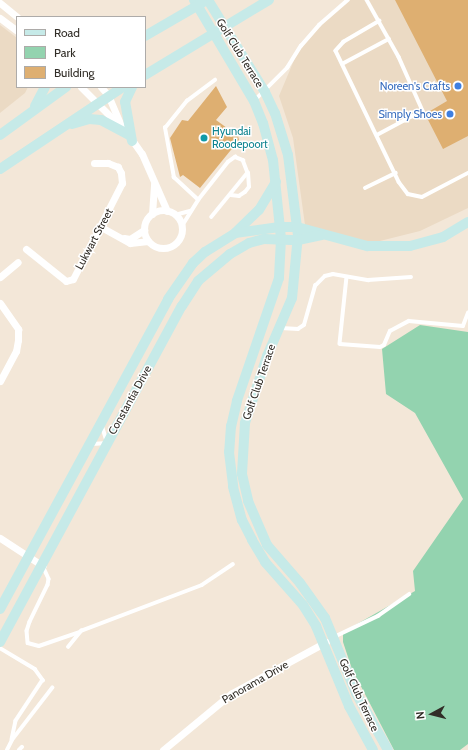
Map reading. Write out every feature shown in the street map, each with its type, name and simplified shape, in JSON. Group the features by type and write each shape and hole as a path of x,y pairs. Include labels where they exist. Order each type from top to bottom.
{"street":[{"name":"Golf Club Terrace","path":"194,0 254,101 269,141 276,182 281,239 280,273 262,332 237,401 232,426 229,452 233,488 242,520 252,540 265,562 303,605 323,644 349,706 373,750"},
{"name":"Golf Club Terrace","path":"208,0 236,48 265,92 288,155 298,240 292,298 267,356 245,423 242,474 252,514 267,545 315,602 333,638 356,693 388,750"},
{"path":"146,35 208,0"},
{"path":"146,75 269,0"},
{"path":"0,4 16,16"},
{"path":"0,18 16,30"},
{"path":"33,110 44,88"},
{"path":"0,135 65,88"},
{"path":"82,88 127,134 142,154 167,211"},
{"path":"102,88 108,95 127,134"},
{"path":"0,169 55,130 121,88"},
{"path":"127,134 126,102 132,88"},
{"path":"55,130 93,119 109,123 127,134"},
{"name":"Lukwart Street","path":"26,249 68,281 73,278 120,189 122,179 118,167 108,163 94,163"},
{"path":"152,214 154,181"},
{"path":"235,233 252,219 267,199 276,182"},
{"path":"101,227 124,238 130,243 148,242 159,248 171,247 180,238 182,226 176,215 167,211 152,214 148,218 144,230 148,242"},
{"name":"Constantia Drive","path":"0,609 168,299 185,273 205,252 235,233 280,227 297,228 321,236 367,246 410,246 442,237 468,222"},
{"path":"124,238 130,239 144,230"},
{"name":"Constantia Drive","path":"0,642 43,566 107,443 182,306 198,281 238,248 264,239 298,240 321,236"},
{"path":"0,277 18,262"},
{"path":"0,303 18,329 18,340 16,351 0,381"},
{"path":"262,332 279,328 269,311"},
{"path":"0,538 28,558 43,566"},
{"name":"Panorama Drive","path":"163,750 232,693 333,638"}],"lane":[{"path":"254,101 265,92 319,25 348,0"},
{"path":"368,0 389,39 423,111 378,136"},
{"path":"380,21 339,46 336,50 403,187 416,197 427,195 468,173"},
{"path":"342,64 389,39"},
{"path":"198,200 174,178 165,128 187,102 215,80"},
{"path":"182,226 198,200 228,162 235,157 242,160 248,173 249,187 239,196 231,195"},
{"path":"212,217 248,173"},
{"path":"365,188 396,173"},
{"path":"176,215 190,211"},
{"path":"279,328 298,329 304,325 315,286 319,280 333,274 368,280 411,277"},
{"path":"347,277 340,344 384,345 390,331 408,321 463,326 468,313"},
{"path":"89,444 107,443 101,422"},
{"path":"43,566 49,579 48,585 27,631 28,643 39,646 202,585 233,564"},
{"path":"333,638 378,616 409,594"},
{"path":"68,647 81,631"},
{"path":"0,648 35,669 42,680 16,721 12,740"},
{"path":"7,750 12,740 52,688"}],"shaded area":[{"path":"346,0 468,0 468,208 420,231 364,245 305,225 293,138 279,96 300,46"},
{"path":"0,25 16,37 16,88 28,88 25,93 0,113"}],"green space":[{"path":"420,325 468,332 468,744 460,750 394,750 352,669 343,642 343,632 415,591 413,571 463,499 415,413 386,394 382,349"}],"building":[{"path":"395,0 468,0 468,136 443,149 425,114 447,101"},
{"name":"Hyundai Roodepoort","path":"216,86 227,107 216,120 238,136 239,140 200,188 183,175 180,177 170,138 182,120 188,121"}],"place":[{"name":"Noreen's Crafts","path":"458,86"},
{"name":"Simply Shoes","path":"450,114"},
{"name":"Hyundai Roodepoort","path":"204,138"}]}
